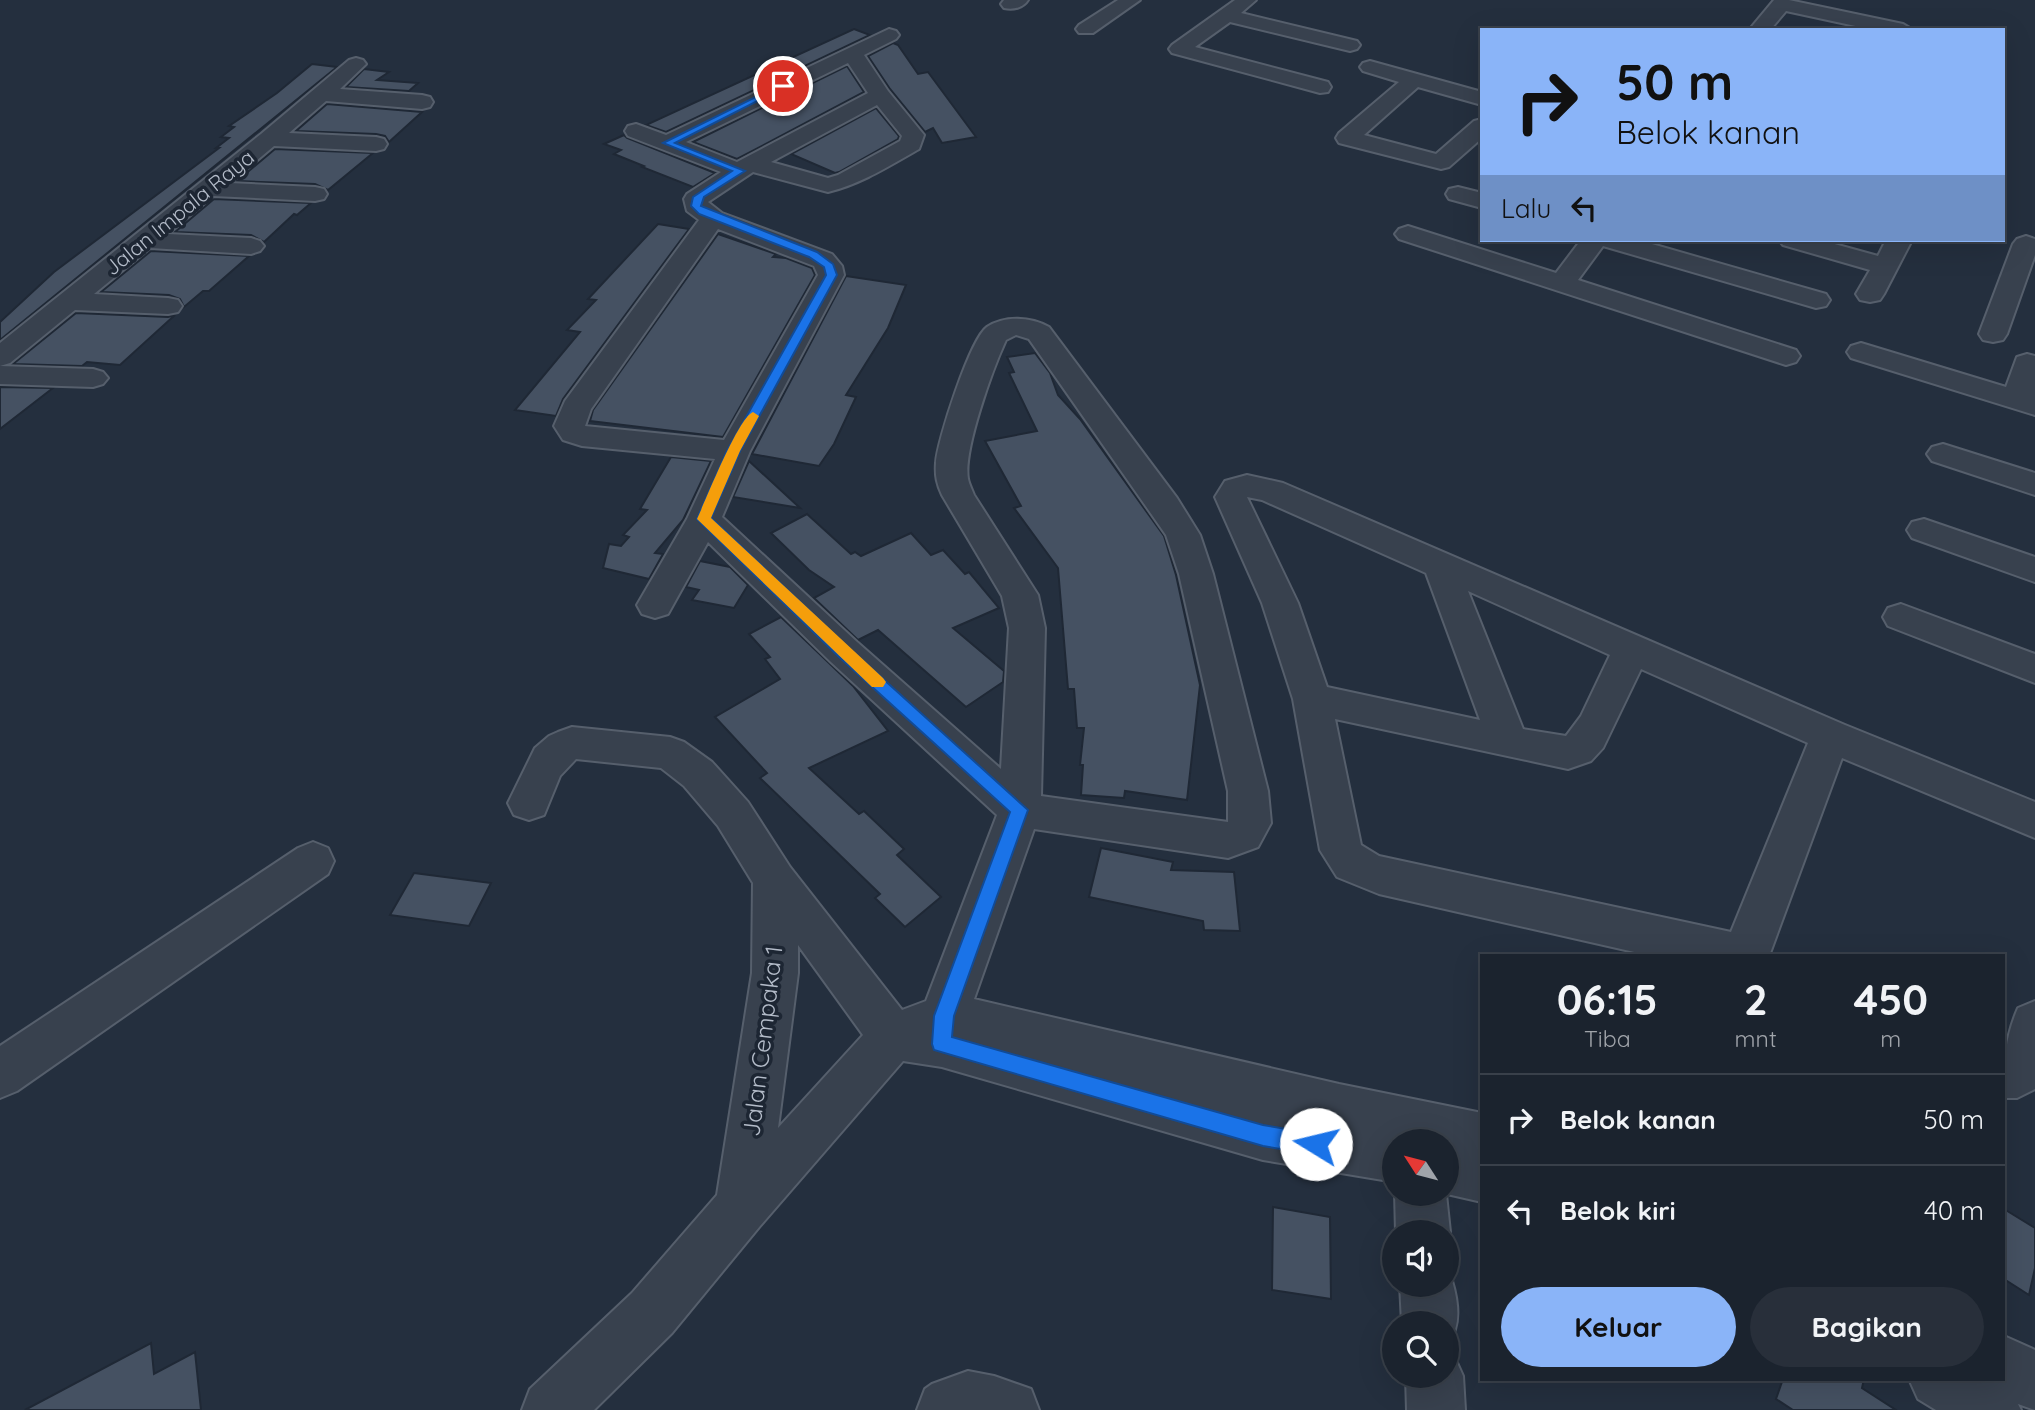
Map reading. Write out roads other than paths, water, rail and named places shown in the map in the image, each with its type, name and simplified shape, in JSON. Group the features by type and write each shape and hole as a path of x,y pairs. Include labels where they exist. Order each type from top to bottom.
{"street":[{"path":"1086,29 1131,0"},
{"path":"1247,0 1179,49 1320,87"},
{"path":"1764,28 1781,4 1900,24"},
{"path":"1226,15 1350,46"},
{"path":"667,143 889,35"},
{"path":"636,131 745,167 828,185 846,180 913,140 913,135 880,95 852,53"},
{"name":"Jalan Impala Raya","path":"0,357 269,139 356,64"},
{"path":"1370,67 1480,98"},
{"path":"1414,80 1347,138 1441,162 1480,128"},
{"path":"321,94 422,102"},
{"path":"655,605 704,519 734,451 831,275 829,266 813,255 713,218 696,206 696,199 745,167 880,95"},
{"path":"269,139 376,144"},
{"path":"1459,147 1480,152"},
{"path":"208,189 316,194"},
{"path":"1458,194 1480,200"},
{"path":"713,218 576,408 569,426 574,433 589,437 734,451"},
{"path":"1408,234 1786,356"},
{"path":"145,240 251,246"},
{"path":"1562,284 1593,242"},
{"path":"1618,242 1816,300"},
{"path":"1799,242 1885,266"},
{"path":"1870,294 1898,242"},
{"path":"1993,334 2021,243"},
{"path":"69,300 168,306"},
{"path":"704,519 844,652 1020,810 1228,840 1244,836 1249,829 1252,815 1203,601 1183,536 1166,506 1039,333 1025,327 1010,327 994,335 977,372 952,460 953,480 958,495 1020,595 1025,618 1020,810 943,1030"},
{"path":"1861,352 2026,403 2026,363"},
{"path":"0,374 93,378"},
{"path":"1943,454 2035,484"},
{"path":"1740,954 1358,869 1341,850 1312,699 1280,603 1259,553 1234,506 1231,497 1236,489 1247,486 1271,491 1830,736 2035,820"},
{"path":"1924,530 2035,570"},
{"path":"1440,565 1508,741"},
{"path":"1901,617 2035,669"},
{"path":"1312,699 1565,753 1573,752 1584,745 1631,649"},
{"path":"1745,954 1830,736"},
{"path":"529,803 551,755 566,745 572,743 670,753 698,774 733,814 775,880 893,1037"},
{"path":"0,1074 313,861"},
{"name":"Jalan Cempaka 1","path":"741,1207 775,973 775,880"},
{"path":"2005,1074 2017,1074 2022,1066 2035,1024"},
{"path":"551,1410 652,1313 741,1207 893,1037 943,1030 1265,1113 1382,1153"},
{"path":"1265,1113 1480,1138"},
{"path":"1460,1171 1480,1176"},
{"path":"2005,1365 2035,1382"},
{"path":"1941,1381 1992,1410"},
{"path":"1435,1388 1436,1410"},
{"path":"946,1410 951,1405 971,1399 1010,1410"}]}
